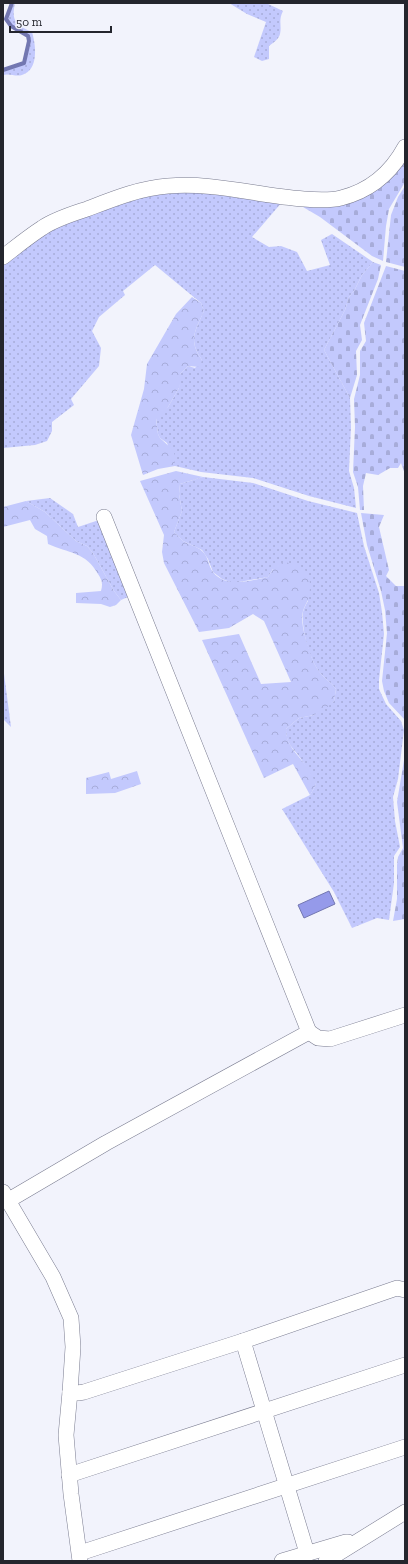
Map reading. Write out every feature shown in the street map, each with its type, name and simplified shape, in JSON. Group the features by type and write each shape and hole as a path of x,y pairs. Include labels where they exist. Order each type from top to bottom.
{"street":[{"path":"3,257 43,227 64,217 117,198 157,187 204,186 285,198 319,200 340,199 373,184 387,173 397,162 405,147"},
{"path":"104,517 309,1032 318,1038 330,1039 405,1015"},
{"path":"309,1032 6,1196 53,1277 71,1318 73,1347 66,1436 71,1494 80,1557 287,1485 405,1447"},
{"path":"70,1392 84,1392 243,1341 397,1288 405,1290"},
{"path":"243,1341 307,1553"},
{"path":"70,1475 405,1364"},
{"path":"326,1561 405,1512"},
{"path":"282,1561 346,1542 354,1544"}],"green space":[{"path":"15,3 14,18 16,22 32,32 35,44 34,63 27,72 22,75 3,75 3,72 25,64 31,41 29,35 12,25 8,19 10,10"},
{"path":"229,3 266,3 283,11 279,36 276,41 269,46 269,59 262,61 254,57 266,22 247,14"},
{"path":"405,150 405,182 389,209 383,261 372,256 320,217 291,200 340,200"},
{"path":"405,186 405,267 386,262 391,215 398,197"},
{"path":"176,189 283,201 252,237 269,247 281,246 297,252 307,271 330,265 321,240 332,234 373,262 362,275 354,291 349,297 345,310 324,350 350,398 351,427 349,471 354,488 356,508 309,496 253,478 201,472 175,466 167,443 160,438 158,434 156,418 168,407 179,388 180,374 188,366 195,368 202,360 195,347 194,336 204,311 201,303 155,265 123,291 125,295 99,317 92,331 101,348 99,366 71,399 74,405 52,422 52,431 47,441 35,445 3,448 3,261 46,229 91,211"},
{"path":"373,262 381,265 378,279 360,325 362,340 356,351 357,375 350,398 324,350 345,310 349,297 354,291 362,275"},
{"path":"386,266 405,271 405,474 401,463 398,468 390,468 378,475 366,473 363,486 364,510 360,510 358,487 353,472 355,427 354,399 360,375 360,351 366,341 364,323"},
{"path":"192,297 201,303 204,311 194,336 195,347 202,360 200,367 188,366 180,374 181,380 179,388 163,415 156,419 160,438 173,450 175,456 175,466 158,469 143,475 131,435 144,389 147,364 176,314"},
{"path":"176,471 203,477 180,484 179,494 182,511 174,532 183,541 202,551 206,556 211,570 218,577 232,582 239,582 268,577 272,570 281,563 296,564 302,567 308,575 310,586 308,600 302,616 304,632 316,667 336,689 334,701 324,710 314,715 299,718 286,729 288,741 309,770 316,785 310,795 293,764 264,778 202,640 239,634 261,684 291,682 264,621 253,614 229,628 199,632 164,563 162,552 164,535 140,481"},
{"path":"203,477 253,483 308,501 357,513 364,546 379,593 382,612 384,634 379,689 386,704 401,721 404,730 398,779 393,797 395,821 400,847 394,856 394,883 389,920 377,918 352,928 334,892 282,809 310,795 316,785 303,762 289,743 286,729 299,718 314,715 334,701 336,689 317,668 307,644 303,627 303,611 308,601 273,569 268,577 233,583 222,579 213,572 208,559 202,550 183,541 174,532 182,511 179,494 180,484"},
{"path":"50,498 73,514 78,527 99,520 130,596 121,600 114,591 93,553 87,546 76,541 45,512 26,501"},
{"path":"26,501 45,512 76,541 87,546 93,553 114,591 121,600 116,605 110,607 101,604 76,603 76,593 101,591 102,584 99,576 88,561 82,557 48,544 47,536 35,529 30,520 3,527 3,507"},
{"path":"361,513 384,515 379,527 389,570 386,576 396,586 405,586 405,720 389,703 384,691 382,681 387,633 385,610 381,591 367,545"},
{"path":"3,666 11,727 3,719"},
{"path":"405,754 405,919 393,921 397,899 398,857 403,848 397,802"},
{"path":"137,771 141,784 115,793 86,794 86,778 109,772 111,779"}],"shaded area":[{"path":"329,891 335,904 304,918 298,905"}],"waterway":[{"path":"3,70 24,63 29,41 28,36 11,26 6,19 12,3"}]}
